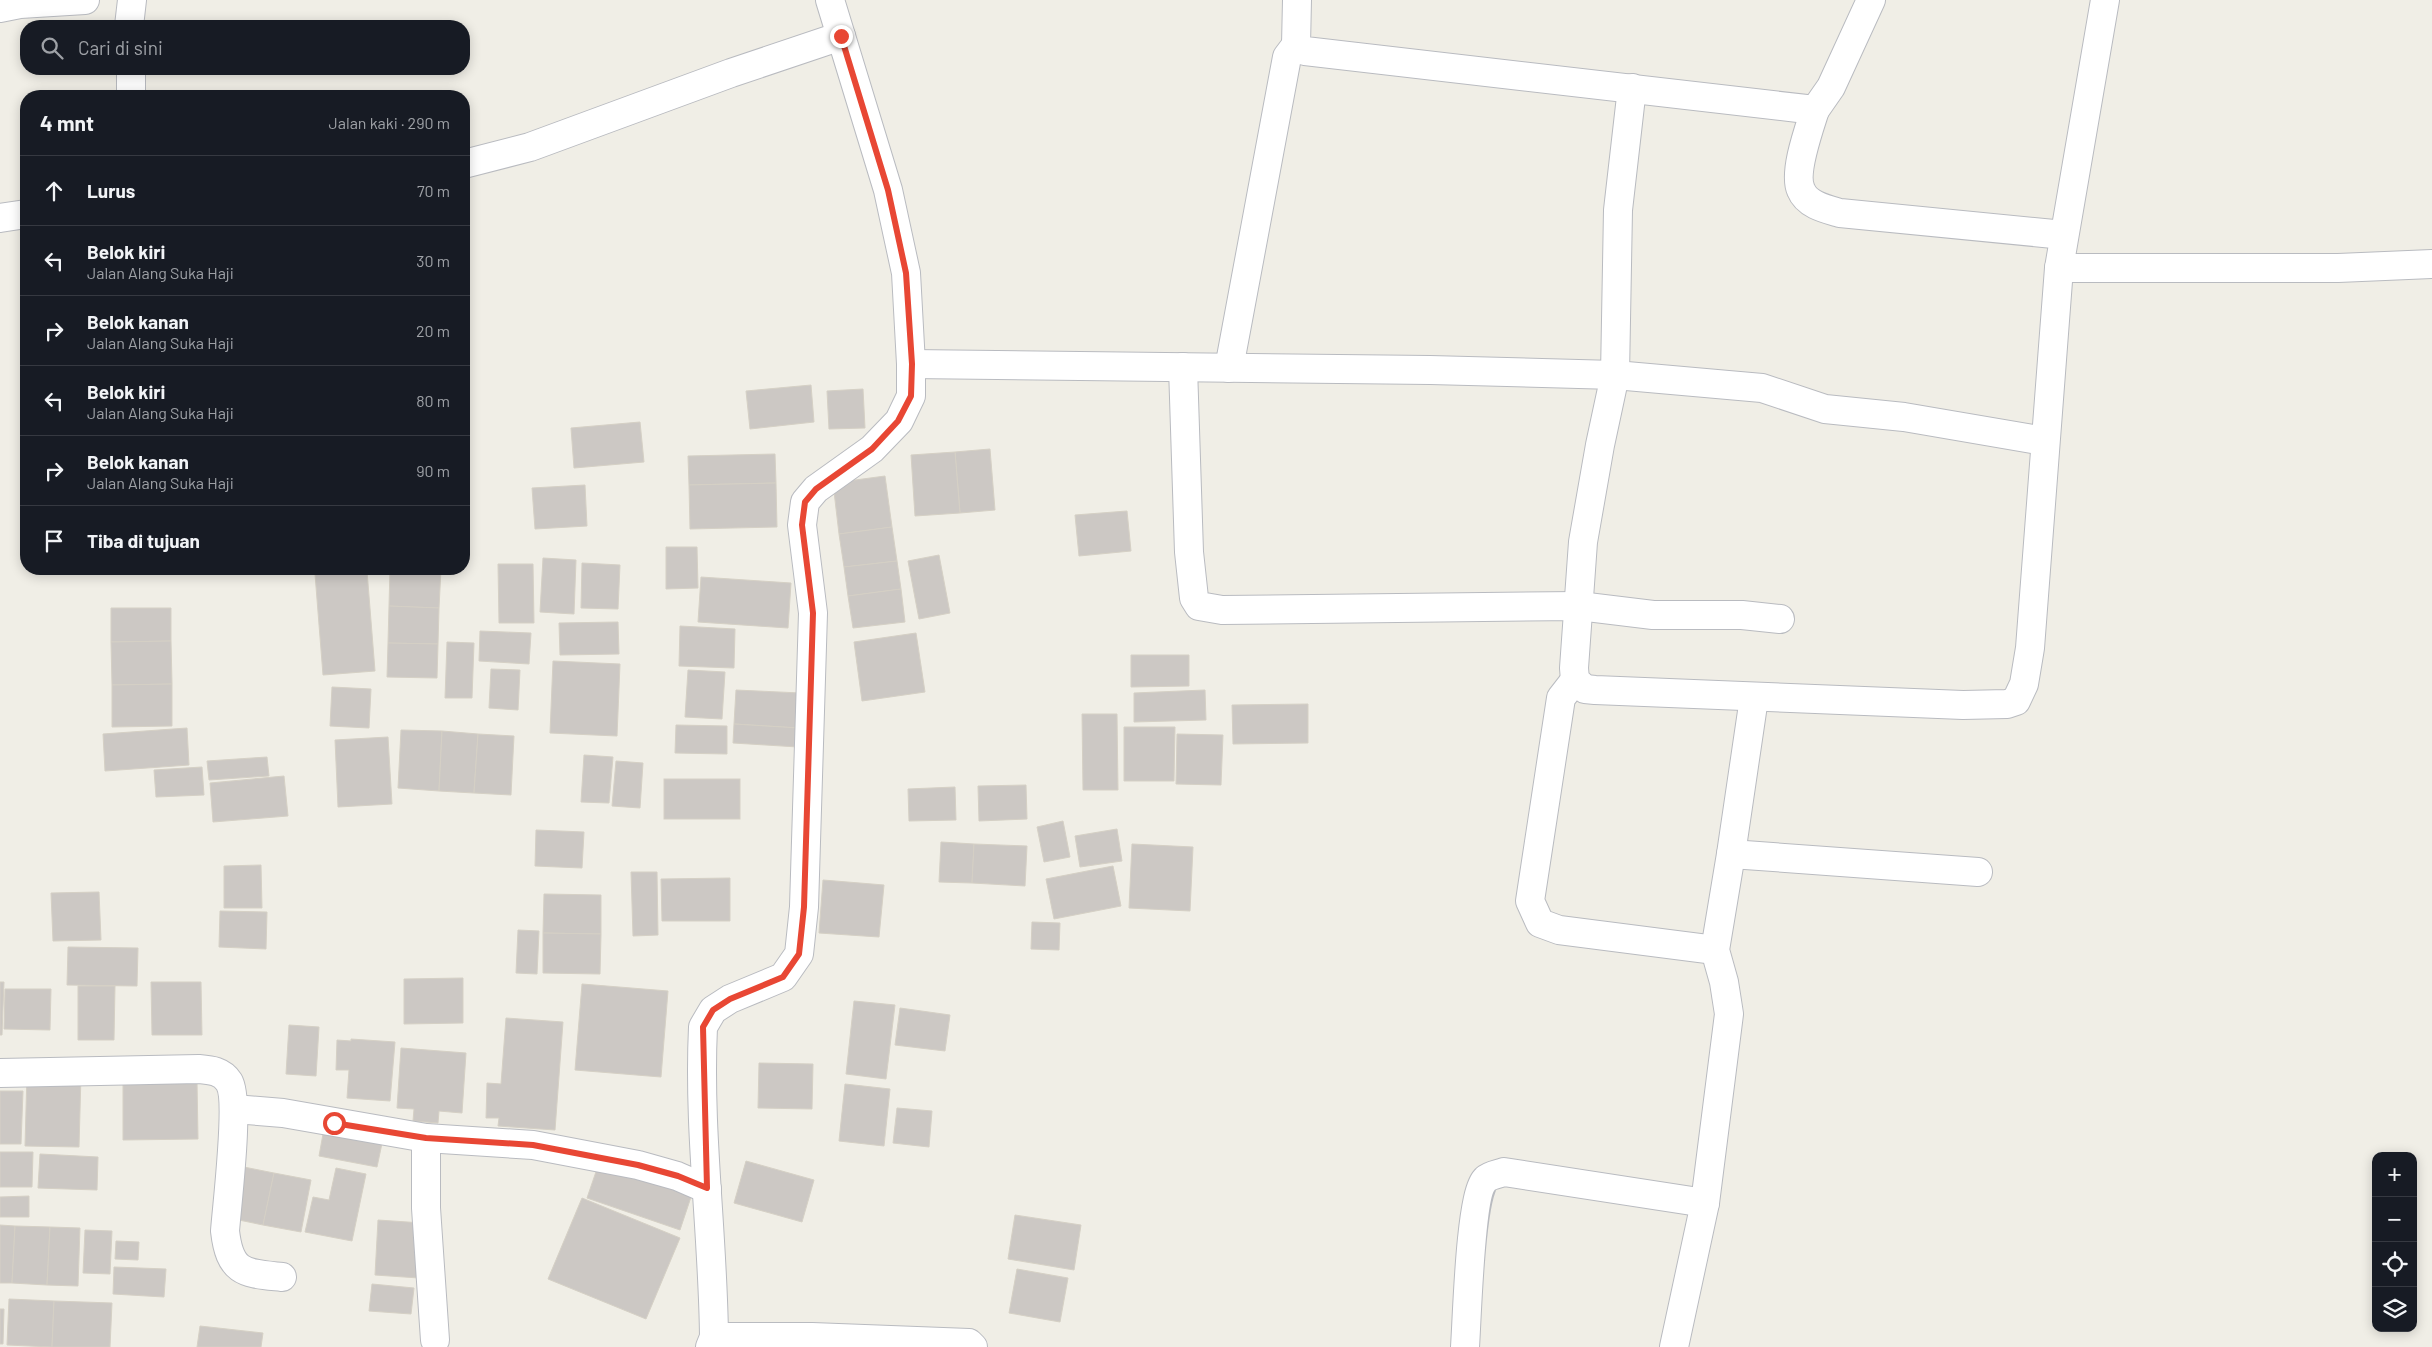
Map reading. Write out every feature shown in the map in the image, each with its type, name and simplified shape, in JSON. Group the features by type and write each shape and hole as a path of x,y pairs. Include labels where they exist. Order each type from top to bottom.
{"street":[{"path":"0,8 20,4 85,0"},
{"path":"130,20 132,0"},
{"path":"830,0 888,190 906,273 912,364 911,396 898,421 872,449 816,489 805,502 802,525 813,613 804,907 799,954 783,977 730,999 713,1010 703,1027 707,1188 713,1268 712,1342 812,1337 969,1343 973,1347"},
{"path":"1229,368 1285,65 1287,56 1296,45 1297,0"},
{"path":"1871,0 1831,87 1815,110 1801,158 1800,190 1808,200 1819,207 1840,213 2064,235"},
{"path":"1632,88 1618,210 1615,375 1600,445 1583,542 1574,668 1575,680 1579,686 1590,690 1754,698 1963,705 2007,704 2016,701 2024,684 2030,648 2044,441 2059,268 2105,0"},
{"path":"470,162 530,147 731,73 841,36"},
{"path":"1296,45 1305,51 1815,110"},
{"path":"131,75 131,90"},
{"path":"0,218 20,215"},
{"path":"2059,268 2328,268 2432,264"},
{"path":"912,364 1615,375 1762,388 1825,409 1904,418 2044,441"},
{"path":"1183,367 1189,552 1194,598 1199,606 1222,610 1579,606 1653,614 1742,616 1780,619"},
{"path":"1575,680 1561,698 1530,901 1540,923 1559,930 1715,950"},
{"path":"1674,1347 1705,1203 1729,1014 1724,982 1715,950 1754,698"},
{"path":"1731,854 1978,872"},
{"path":"0,1073 212,1070 222,1073 229,1082 234,1109 226,1231 227,1247 232,1260 246,1273 282,1277"},
{"path":"234,1109 284,1113 426,1138 533,1145 638,1165 678,1176 707,1188"},
{"path":"426,1138 426,1208 435,1340"},
{"path":"1464,1347 1474,1216 1479,1190 1486,1179 1504,1172 1705,1203"}],"building":[{"path":"811,385 814,422 750,429 746,391"},
{"path":"863,389 865,428 829,429 827,391"},
{"path":"640,422 644,462 574,468 571,428"},
{"path":"990,449 995,510 960,513 955,452"},
{"path":"955,452 960,513 915,516 911,455"},
{"path":"775,454 776,483 689,485 688,456"},
{"path":"885,476 892,527 839,534 833,483"},
{"path":"776,483 777,527 690,529 689,485"},
{"path":"585,485 587,526 535,529 532,488"},
{"path":"1127,511 1131,551 1079,556 1075,515"},
{"path":"892,527 897,561 844,567 839,534"},
{"path":"666,547 697,547 698,588 666,589"},
{"path":"939,555 950,613 919,619 908,561"},
{"path":"543,558 576,560 574,614 540,612"},
{"path":"897,561 901,589 848,596 844,567"},
{"path":"582,563 620,565 618,609 581,608"},
{"path":"498,564 533,564 534,623 499,623"},
{"path":"315,575 367,575 375,671 323,675"},
{"path":"390,575 441,575 439,608 389,606"},
{"path":"701,577 791,583 788,628 698,622"},
{"path":"901,589 905,622 853,628 848,596"},
{"path":"389,606 439,608 438,644 388,643"},
{"path":"111,608 171,608 171,641 111,642"},
{"path":"618,622 619,654 560,655 559,623"},
{"path":"680,626 735,629 734,668 679,666"},
{"path":"480,631 531,633 529,664 479,661"},
{"path":"916,633 925,692 862,701 854,642"},
{"path":"171,641 172,684 112,685 111,642"},
{"path":"447,642 474,643 472,698 445,698"},
{"path":"388,643 438,644 437,678 387,677"},
{"path":"1131,655 1189,655 1189,686 1131,687"},
{"path":"553,661 620,664 617,736 550,733"},
{"path":"491,669 520,670 518,710 489,708"},
{"path":"688,670 725,672 722,719 685,717"},
{"path":"172,684 172,726 112,727 112,685"},
{"path":"332,687 371,689 369,728 330,726"},
{"path":"736,690 801,693 799,728 734,724"},
{"path":"1205,690 1206,720 1134,722 1134,693"},
{"path":"1308,704 1308,743 1233,744 1232,705"},
{"path":"1082,714 1117,714 1118,790 1083,790"},
{"path":"734,724 799,728 798,747 733,743"},
{"path":"676,725 727,726 727,754 675,753"},
{"path":"1124,727 1175,727 1174,781 1124,781"},
{"path":"187,728 189,765 105,771 103,734"},
{"path":"401,730 442,731 439,791 398,788"},
{"path":"442,731 478,734 474,793 439,791"},
{"path":"478,734 514,736 511,795 474,793"},
{"path":"1177,734 1223,735 1221,785 1176,784"},
{"path":"388,737 392,804 338,807 335,740"},
{"path":"584,755 613,757 609,803 581,802"},
{"path":"267,757 269,776 209,780 207,761"},
{"path":"616,761 643,763 640,808 612,806"},
{"path":"202,767 204,795 156,797 154,770"},
{"path":"284,776 288,816 213,822 210,783"},
{"path":"664,779 740,779 740,819 664,819"},
{"path":"1026,785 1027,819 979,821 978,786"},
{"path":"955,787 956,820 909,821 908,789"},
{"path":"1063,821 1070,857 1044,862 1037,827"},
{"path":"1117,829 1122,861 1080,867 1075,836"},
{"path":"536,830 584,832 582,868 535,866"},
{"path":"941,842 974,844 972,883 939,882"},
{"path":"974,844 1027,846 1025,886 972,883"},
{"path":"1132,844 1193,847 1190,911 1129,908"},
{"path":"261,865 262,908 224,908 224,866"},
{"path":"1113,866 1121,906 1054,919 1046,879"},
{"path":"631,872 657,872 658,935 633,936"},
{"path":"730,878 730,921 662,921 661,879"},
{"path":"823,880 884,885 879,937 819,933"},
{"path":"99,892 101,940 53,941 51,893"},
{"path":"544,894 601,895 601,934 543,933"},
{"path":"220,911 267,912 266,949 219,947"},
{"path":"1032,922 1060,923 1059,950 1031,949"},
{"path":"518,930 539,931 537,974 516,973"},
{"path":"543,933 601,934 600,974 543,973"},
{"path":"68,947 138,948 137,986 67,985"},
{"path":"463,978 463,1023 404,1024 404,979"},
{"path":"0,982 4,982 2,1035 0,1035"},
{"path":"151,982 201,982 202,1035 152,1035"},
{"path":"582,984 668,991 661,1077 575,1070"},
{"path":"78,986 115,986 114,1040 78,1040"},
{"path":"5,989 51,989 50,1030 4,1029"},
{"path":"854,1001 895,1005 886,1079 846,1074"},
{"path":"900,1008 950,1015 945,1051 895,1045"},
{"path":"506,1018 563,1022 555,1130 498,1126 499,1118 486,1118 487,1083 501,1084"},
{"path":"289,1025 319,1027 316,1076 286,1074"},
{"path":"351,1039 395,1042 390,1101 347,1098 349,1070 336,1070 337,1040 351,1041"},
{"path":"401,1048 466,1053 462,1113 439,1111 438,1123 413,1121 414,1109 397,1108"},
{"path":"759,1063 813,1064 812,1109 758,1108"},
{"path":"27,1073 81,1074 79,1147 25,1146"},
{"path":"197,1081 198,1139 123,1140 123,1082"},
{"path":"845,1084 890,1089 884,1146 839,1141"},
{"path":"0,1091 23,1091 21,1144 0,1144"},
{"path":"897,1108 932,1111 929,1147 893,1143"},
{"path":"325,1123 384,1134 377,1167 319,1156"},
{"path":"0,1152 33,1152 32,1187 0,1187"},
{"path":"40,1154 98,1157 97,1190 38,1188"},
{"path":"600,1160 693,1191 680,1230 587,1198"},
{"path":"746,1161 814,1180 802,1222 734,1203"},
{"path":"244,1167 274,1173 263,1225 234,1219"},
{"path":"336,1168 366,1174 352,1241 305,1232 313,1197 329,1200"},
{"path":"274,1173 311,1180 301,1232 263,1225"},
{"path":"29,1196 29,1217 0,1217 0,1197"},
{"path":"582,1198 680,1238 646,1319 548,1279"},
{"path":"1015,1215 1081,1225 1074,1270 1008,1259"},
{"path":"378,1220 422,1223 419,1278 375,1275"},
{"path":"0,1225 15,1226 12,1283 0,1283"},
{"path":"15,1226 50,1227 47,1285 12,1283"},
{"path":"50,1227 80,1228 78,1286 47,1285"},
{"path":"85,1230 112,1231 110,1274 83,1273"},
{"path":"116,1241 139,1242 138,1260 115,1259"},
{"path":"114,1267 166,1269 164,1297 113,1294"},
{"path":"1017,1269 1068,1278 1060,1322 1009,1313"},
{"path":"372,1284 414,1288 411,1314 369,1311"},
{"path":"9,1299 54,1301 52,1347 7,1345"},
{"path":"54,1301 112,1303 110,1347 52,1347"},
{"path":"0,1309 4,1309 3,1344 0,1344"},
{"path":"200,1326 263,1333 261,1347 197,1347"}],"route":[{"path":"334,1123 426,1138 533,1145 638,1165 678,1176 707,1188 703,1027 713,1010 730,999 783,977 799,954 804,907 813,613 802,525 805,502 816,489 872,449 898,421 911,396 912,364 906,273 888,190 862,99 841,36"}]}
